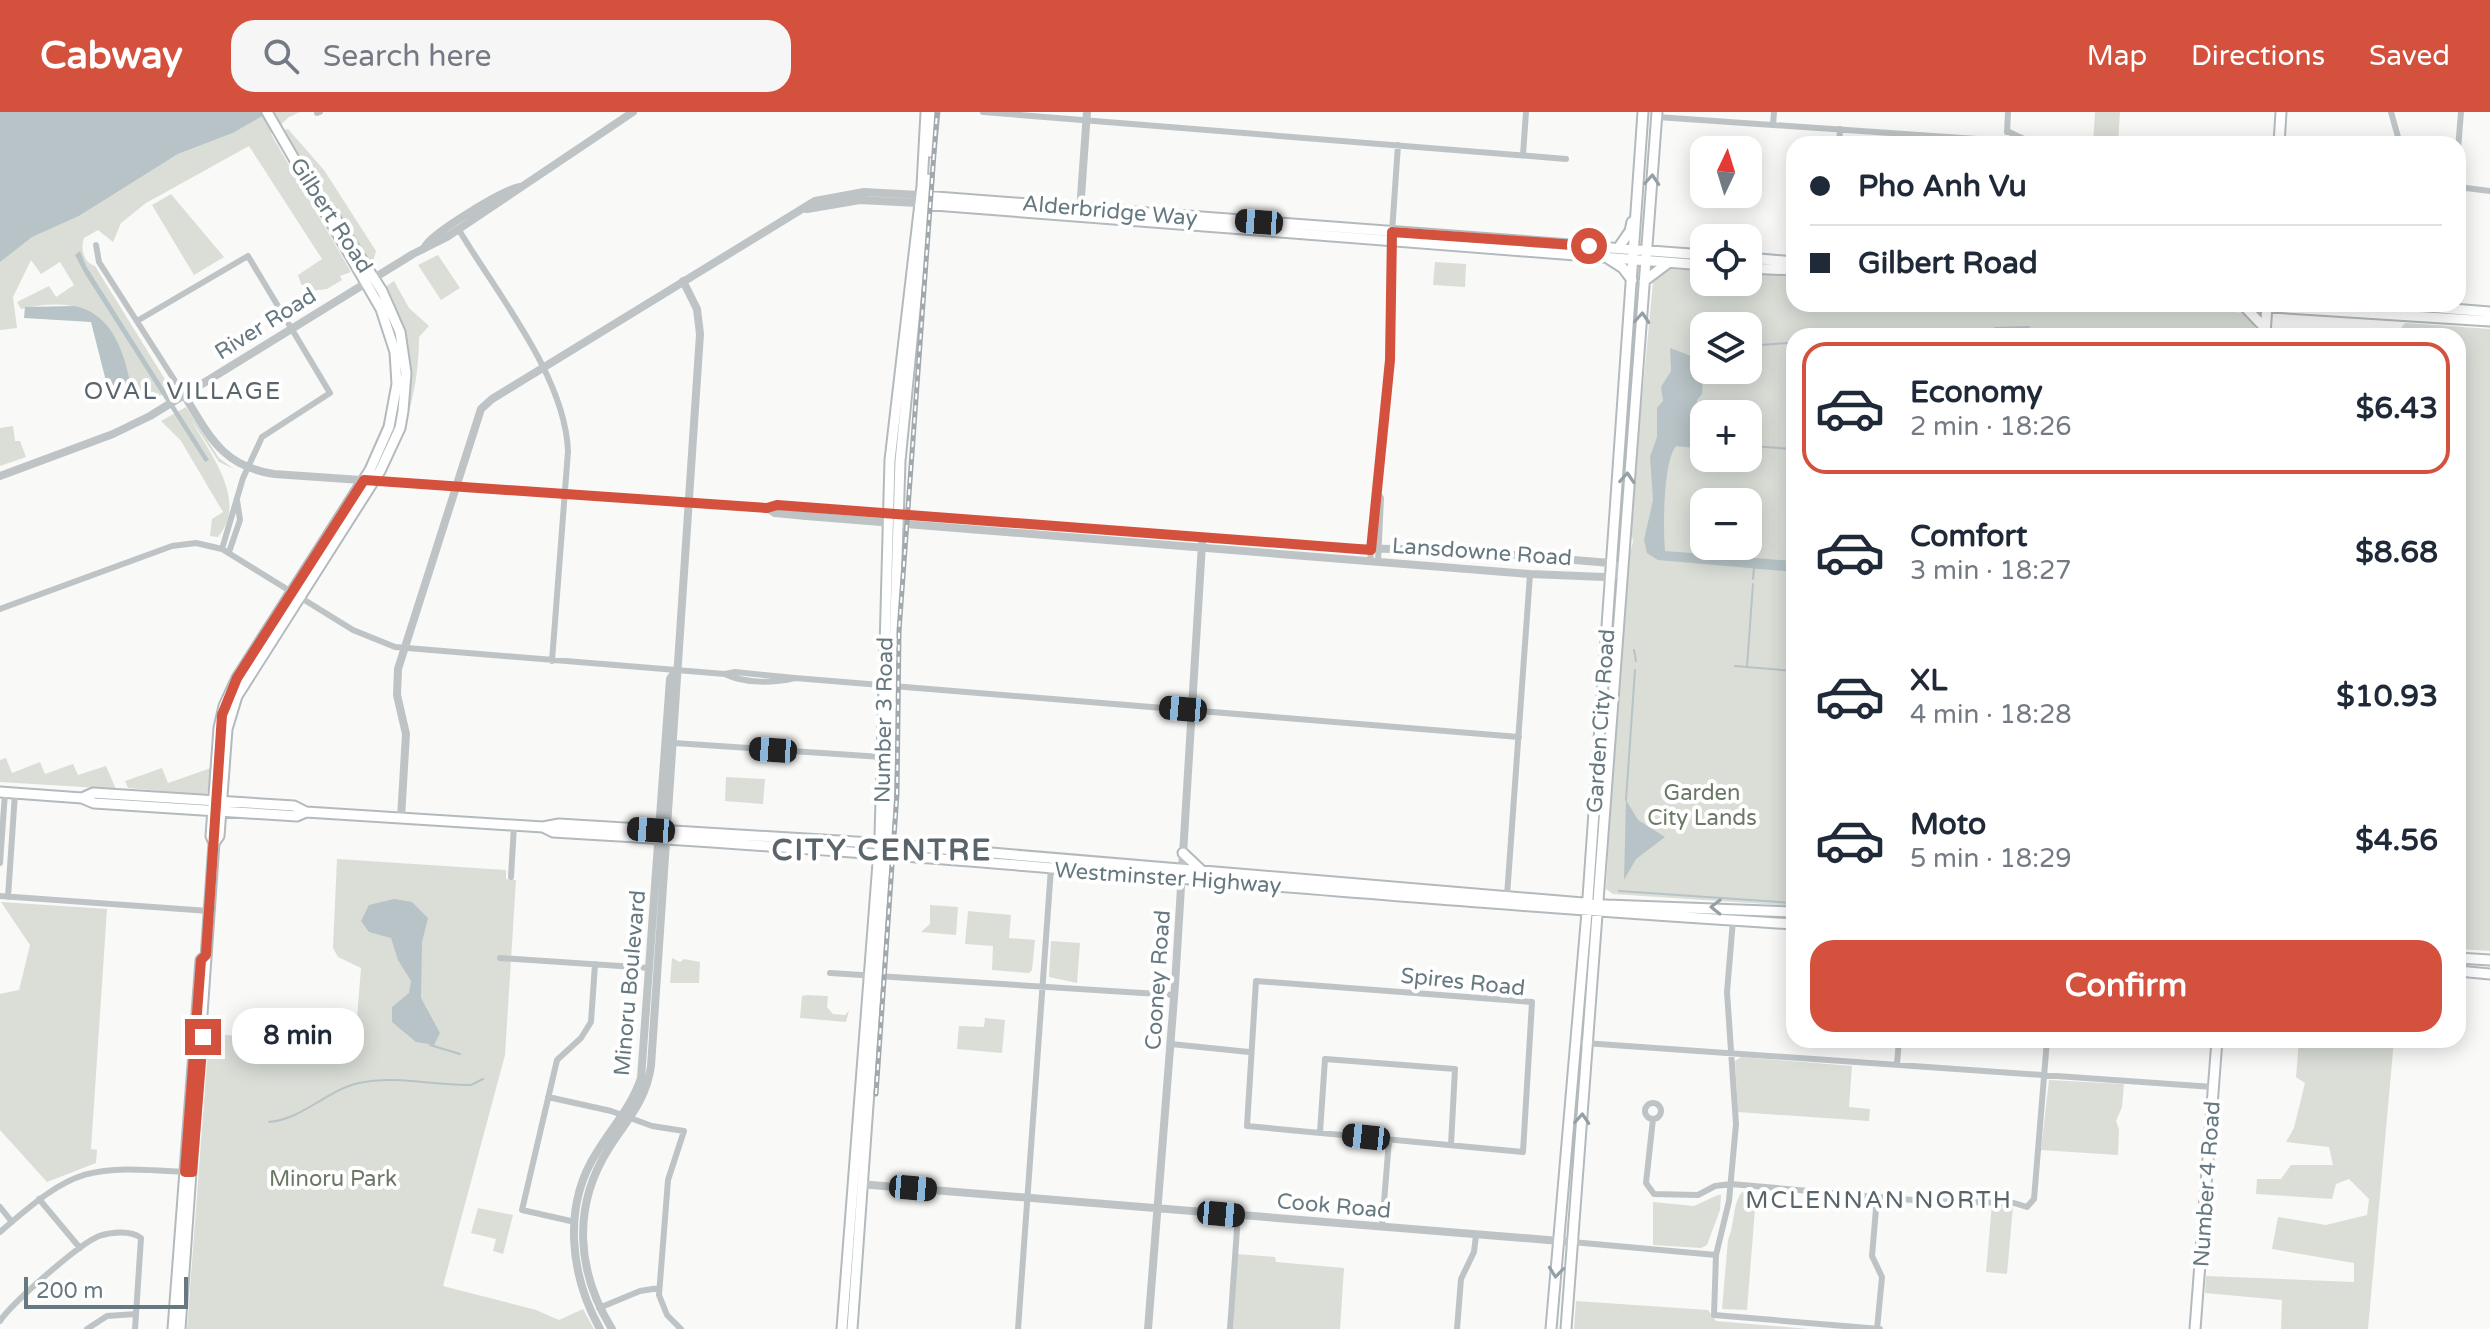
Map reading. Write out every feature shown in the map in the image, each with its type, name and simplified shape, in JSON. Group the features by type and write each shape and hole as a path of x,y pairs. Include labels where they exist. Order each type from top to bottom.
{"main road":[{"name":"Gilbert Road","path":"173,1329 214,843 219,836 219,728 228,695 368,481 389,427 397,384 391,331 369,280 267,112"},
{"name":"Number 3 Road","path":"922,200 926,112"},
{"name":"Number 3 Road","path":"852,1329 858,1184 883,849 893,420 934,112"},
{"name":"Garden City Road","path":"1592,908 1610,577 1643,112"},
{"path":"2280,136 2281,112"},
{"name":"Garden City Road","path":"1566,1329 1592,908 1657,114"},
{"path":"1619,247 1630,231 1642,128"},
{"name":"Alderbridge Way","path":"922,200 1690,264"},
{"name":"Alderbridge Way","path":"1392,237 1619,247 1690,254"},
{"path":"1606,257 1623,268 1632,280"},
{"path":"1762,259 1786,261"},
{"path":"1644,281 1668,263"},
{"path":"1762,269 1786,270"},
{"path":"2466,310 2490,312"},
{"path":"2249,312 2262,328"},
{"path":"2269,328 2285,312"},
{"path":"2338,312 2490,321"},
{"name":"Number 3 Road","path":"883,849 883,757 889,685"},
{"name":"Westminster Highway","path":"7,793 82,798 93,793 297,816 306,812 543,827 559,824 663,835"},
{"name":"Westminster Highway","path":"543,827 553,832 663,835 883,849 1786,923"},
{"name":"Westminster Highway","path":"883,849 1051,868 1202,871 1507,896 1592,908 1786,912"},
{"path":"1183,853 1202,871"},
{"path":"2466,958 2490,960"},
{"path":"2466,972 2490,974"},
{"name":"Garden City Road","path":"1549,1329 1582,1043"},
{"name":"Number 4 Road","path":"2195,1329 2216,1048"},
{"name":"Gilbert Road","path":"180,1329 188,1172"},
{"name":"Number 3 Road","path":"842,1329 858,1184"}],"street":[{"path":"425,247 459,230 633,112"},
{"path":"983,112 1087,116 1566,159"},
{"path":"1523,155 1526,112"},
{"path":"1773,125 1774,112"},
{"path":"2007,136 2008,112"},
{"path":"2391,112 2398,136"},
{"path":"2459,136 2461,112"},
{"path":"1657,114 1929,136"},
{"path":"1080,212 1087,116"},
{"path":"1840,129 1840,136"},
{"path":"2007,131 2018,136"},
{"path":"1374,561 1390,351 1392,237 1398,145"},
{"path":"425,247 427,241 520,187"},
{"path":"2466,188 2490,191"},
{"name":"Alderbridge Way","path":"401,818 406,734 396,679 403,648 481,409 683,281 806,209 860,200 922,200"},
{"path":"459,230 557,393 565,421 568,451 552,661"},
{"path":"96,245 95,254 180,397 223,455 247,469"},
{"name":"River Road","path":"0,476 113,434 164,407 425,247"},
{"path":"137,321 248,256 330,393 267,433 247,469 226,551"},
{"name":"Minoru Boulevard","path":"663,835 674,743 676,670 700,327 694,301 683,281"},
{"name":"Lansdowne Road","path":"247,469 454,488 767,508 775,513 893,518 1375,550 1451,550 1611,563 1621,570 1610,577 1530,574 1202,548 893,518"},
{"path":"226,551 241,515 237,500"},
{"name":"Cooney Road","path":"1148,1329 1171,1044 1203,538"},
{"path":"0,609 178,544 196,543 226,551 358,633 403,648 725,674 735,679 778,682 795,678 1519,737"},
{"path":"1507,896 1530,574"},
{"name":"Minoru Boulevard","path":"600,1329 579,1276 578,1222 590,1164 627,1117 641,1078 654,969 670,679 676,670"},
{"path":"674,743 883,757"},
{"path":"0,863 7,793"},
{"path":"7,793 4,896 209,911"},
{"path":"511,877 514,825"},
{"path":"1018,1329 1051,868"},
{"path":"1733,920 1727,992 1734,1053 1736,1124 1731,1184 1716,1255 1714,1315 1879,1329 1882,1277 1872,1256 1877,1197"},
{"path":"500,958 654,969"},
{"path":"578,1222 522,1210 561,1053 581,1038 591,1022 595,964"},
{"path":"830,973 1174,995"},
{"name":"Spires Road","path":"1256,981 1532,1002 1523,1152 1247,1126 1249,1052 1256,981"},
{"path":"1582,1043 2213,1087"},
{"path":"1171,1044 1249,1052"},
{"path":"1897,1064 1898,1048"},
{"path":"1653,1119 1648,1189 1654,1194 1698,1195 1715,1186 1731,1184 2027,1207 2032,1204 2047,1048"},
{"path":"1320,1132 1325,1059 1455,1069 1451,1145"},
{"path":"548,1097 684,1131 668,1180 659,1288 667,1315 681,1329"},
{"path":"1382,1227 1389,1140"},
{"path":"0,1232 62,1182 99,1169 188,1172"},
{"name":"Cook Road","path":"858,1184 1716,1255"},
{"path":"39,1199 80,1248"},
{"path":"0,1207 12,1222"},
{"path":"1230,1329 1238,1215"},
{"name":"Minoru Boulevard","path":"578,1222 584,1260 599,1308 612,1329"},
{"path":"0,1321 80,1248 107,1234 140,1236 135,1329"},
{"path":"1457,1329 1461,1279 1474,1252 1476,1235"},
{"path":"599,1308 640,1291 659,1288"},
{"path":"87,1329 107,1316 136,1314"}],"green space":[{"path":"267,112 300,112 289,117 271,134 351,272 340,276 342,280 327,289 310,291 301,284 298,275 322,259 249,146 146,203 121,223 113,242 98,230 84,238 86,259 95,266 171,389 158,397 154,392 132,390 119,347 110,331 99,318 85,310 68,305 21,309 17,302 49,286 56,297 74,285 60,262 41,274 31,260 13,297 17,328 0,330 0,251 79,216 178,154 233,133"},
{"path":"2095,112 2120,112 2118,136 2094,136"},
{"path":"288,129 324,170 376,251 372,265 283,130"},
{"path":"171,194 224,257 194,275 152,205"},
{"path":"438,255 460,288 441,300 418,265"},
{"path":"1435,262 1466,264 1465,287 1433,285"},
{"name":"Garden City Lands","path":"1669,269 1690,270 1690,296 1762,296 1762,273 1786,274 1786,312 2232,312 2246,313 2252,317 2255,328 1786,328 1786,905 1613,894 1606,889 1624,576 1633,542 1630,525 1653,282"},
{"path":"394,281 409,308 429,326 419,337 411,404 401,436 388,467 403,427 410,391 405,338 385,287"},
{"path":"2405,323 2490,329 2490,951 2466,950 2466,328 2401,328"},
{"path":"186,407 219,458 234,469 219,462 192,421 216,462 228,492 226,523 218,537 210,536 212,519 223,512 181,441 161,421"},
{"path":"13,426 15,441 20,441 26,457 0,466 0,428"},
{"path":"6,758 12,773 40,762 45,774 73,764 78,775 106,766 116,789 0,782 0,760"},
{"path":"162,768 168,783 211,768 209,791 205,795 128,788 125,781"},
{"path":"726,777 765,779 763,804 725,801"},
{"name":"Minoru Park","path":"337,859 506,870 506,879 516,880 505,1055 443,1286 536,1310 559,1320 583,1309 594,1329 187,1329 209,1034 355,1043 361,968 338,957 333,948"},
{"path":"1,902 107,909 91,1149 97,1150 96,1163 47,1182 0,1130 0,994 19,990 30,945"},
{"path":"930,905 958,907 956,935 921,932 930,924"},
{"path":"968,911 1011,915 1009,938 1035,940 1032,970 1029,973 992,970 993,946 965,944"},
{"path":"1051,941 1080,943 1077,983 1049,977"},
{"path":"672,958 680,962 684,959 700,962 699,983 670,983"},
{"path":"802,996 828,996 827,1007 833,1014 845,1015 849,1011 846,1022 800,1018"},
{"path":"985,1018 1005,1020 1002,1053 957,1049 959,1026 984,1027"},
{"path":"2298,1048 2393,1048 2368,1329 2281,1329 2282,1300 2205,1293 2206,1276 2354,1282 2354,1263 2272,1249 2278,1217 2326,1225 2367,1215 2369,1199 2349,1179 2336,1184 2332,1199 2256,1194 2257,1179 2281,1179 2291,1165 2333,1165 2329,1147 2286,1142 2294,1128 2305,1083 2296,1077"},
{"path":"1741,1057 1852,1066 1849,1107 1870,1109 1869,1121 1738,1112 1735,1061"},
{"path":"2049,1080 2124,1084 2122,1107 2116,1121 2119,1129 2118,1155 2041,1150"},
{"path":"1742,1192 1756,1196 1747,1310 1722,1309 1728,1240"},
{"path":"1721,1195 1720,1210 1707,1245 1701,1248 1653,1245 1653,1202 1694,1206"},
{"path":"1992,1204 2013,1206 2007,1274 1986,1272"},
{"path":"478,1208 513,1215 503,1254 493,1251 496,1239 471,1233"},
{"path":"1237,1254 1275,1257 1276,1262 1344,1268 1340,1329 1233,1329"},
{"path":"1576,1301 1708,1310 1716,1321 1809,1329 1574,1329"}],"shaded area":[{"path":"0,112 269,112 233,133 178,154 79,216 32,237 0,262"},
{"path":"80,251 86,266 209,460 205,462 85,274 75,255"},
{"path":"75,306 100,318 109,328 126,364 132,390 109,393 91,322 24,318 25,307"},
{"path":"1670,348 1690,356 1690,384 1702,384 1702,394 1697,400 1690,400 1690,448 1676,446 1669,466 1665,496 1665,551 1690,553 1690,560 1786,560 1786,571 1658,560 1647,553 1644,540 1653,500 1650,457 1657,437 1657,408 1663,401 1661,387 1671,371"},
{"path":"1626,800 1638,820 1665,837 1636,859 1624,880"},
{"path":"394,899 412,902 428,918 422,942 421,998 440,1033 434,1045 416,1042 392,1022 392,1007 409,993 411,981 398,960 391,938 369,932 361,921 369,905"}],"waterway":[{"path":"1995,328 2029,327"},
{"path":"1762,345 1786,343"},
{"path":"1762,447 1786,448"},
{"path":"1753,579 1754,568"},
{"path":"1747,667 1753,584"},
{"path":"1634,650 1636,661"},
{"path":"1735,666 1786,670"},
{"path":"1626,800 1635,670"},
{"path":"1619,891 1786,902"},
{"path":"430,1045 460,1054"},
{"path":"269,1122 293,1116 359,1083 401,1080 471,1085 483,1079"}],"railway":[{"path":"876,1094 897,794 899,631 937,112"}],"district":[{"name":"OVAL VILLAGE","path":"183,391"},
{"name":"CITY CENTRE","path":"882,850"},
{"name":"MCLENNAN NORTH","path":"1879,1200"}],"route":[{"path":"203,1037 192,1172 185,1172 201,960 206,955 214,843 211,836 222,715 237,678 364,480 443,488 767,508 777,505 1371,550 1390,360 1392,232 1589,246"}]}
